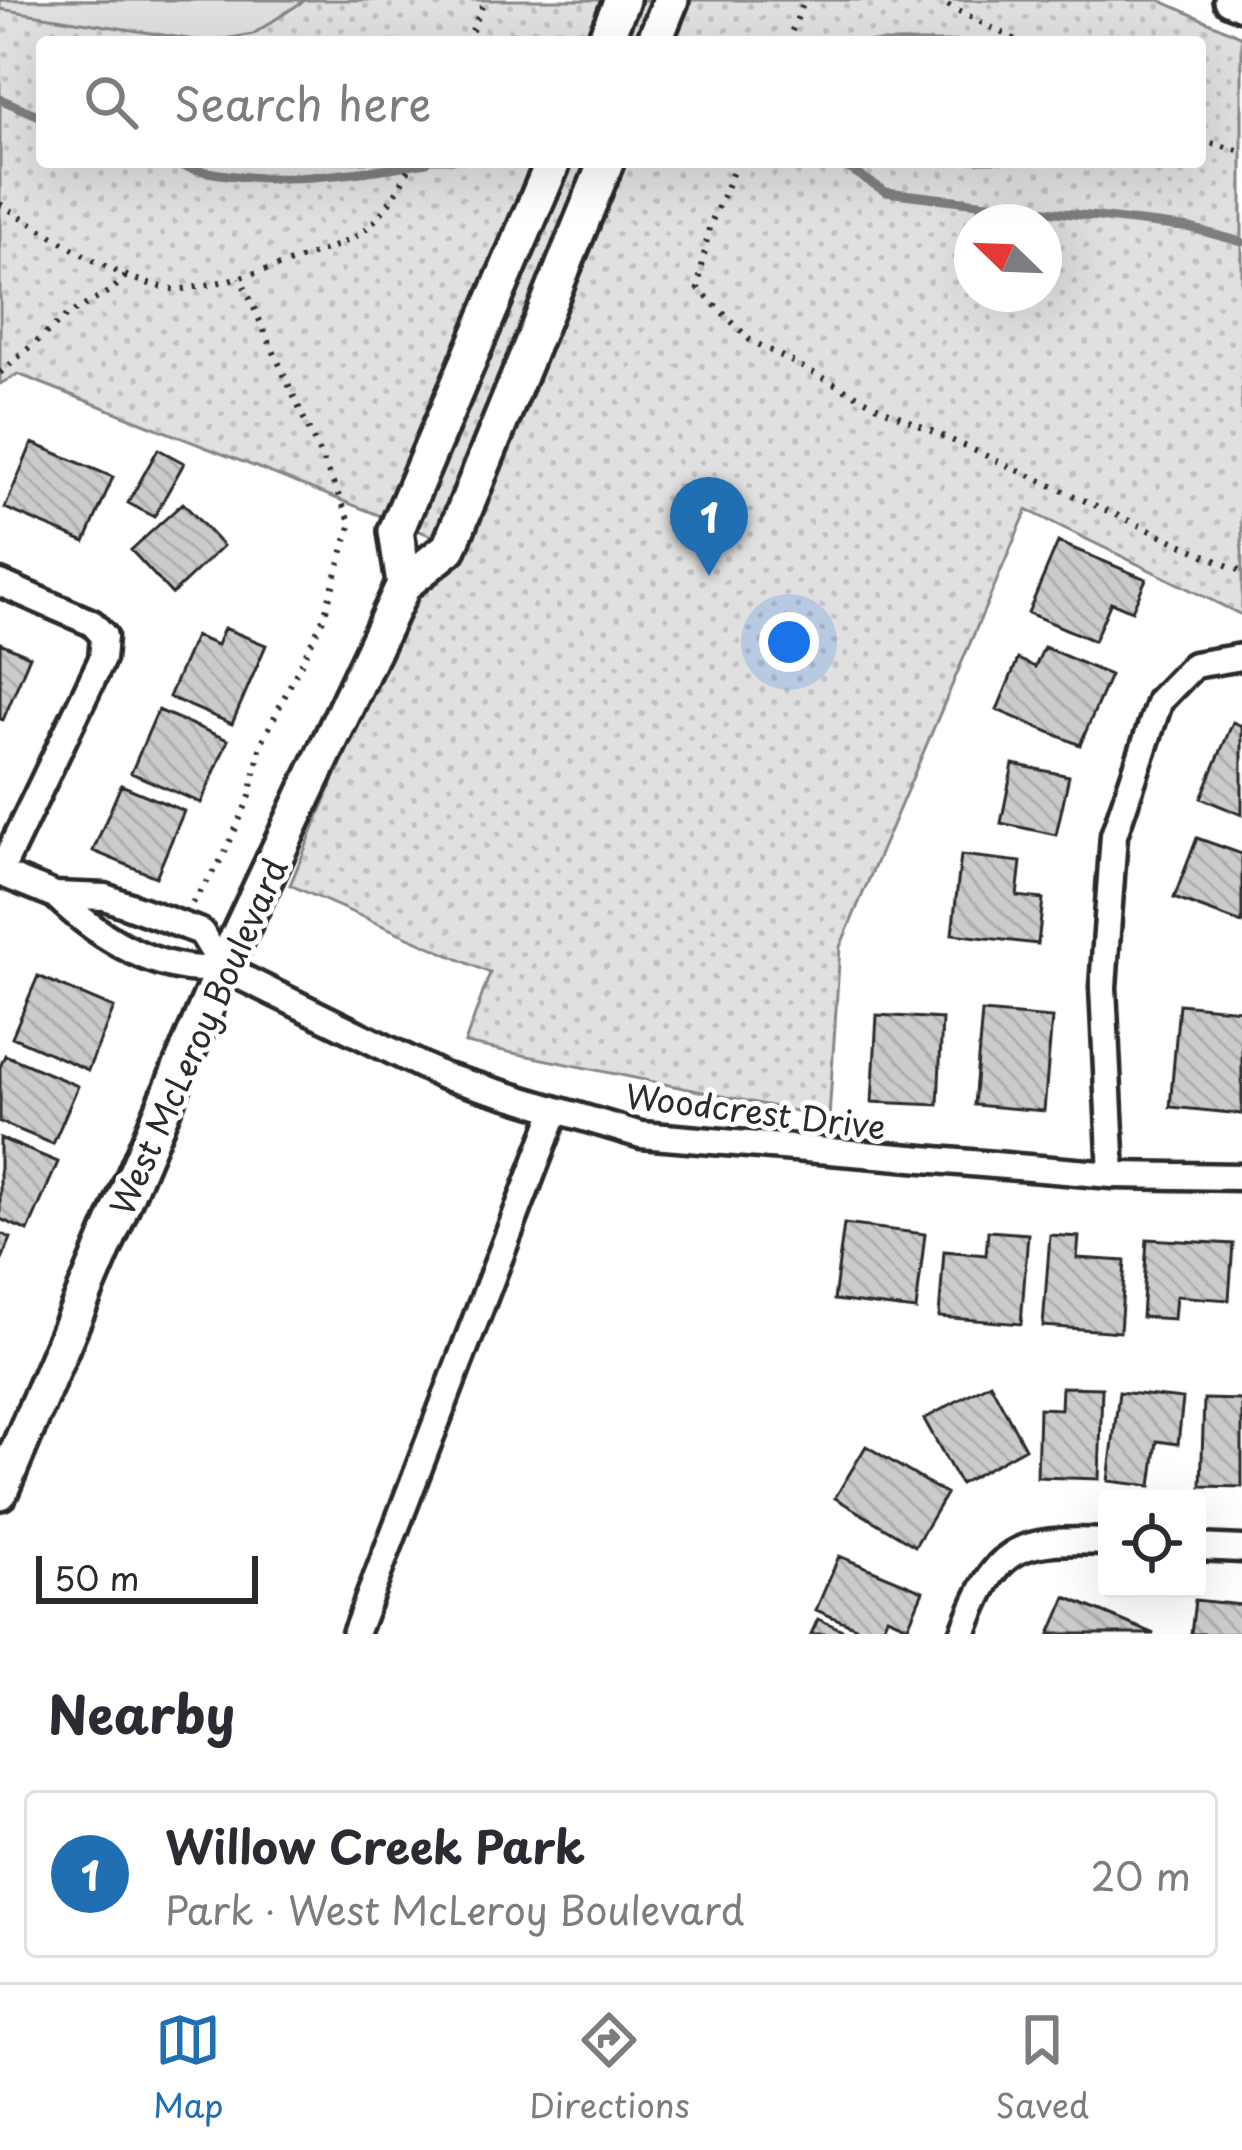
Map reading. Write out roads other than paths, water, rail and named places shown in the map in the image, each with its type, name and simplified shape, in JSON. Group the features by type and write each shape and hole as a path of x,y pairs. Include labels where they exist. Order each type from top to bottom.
{"main road":[{"path":"607,36 622,0"},
{"path":"656,36 671,0"},
{"path":"404,584 396,531 550,168"},
{"name":"West McLeroy Boulevard","path":"0,1492 223,968 404,584 449,548 604,168"}],"street":[{"path":"1228,0 1242,6"},
{"path":"0,583 92,623 104,636 102,658 0,872 55,895 105,897 201,932 223,968 188,972 92,931 55,895"},
{"path":"1112,1175 1103,987 1114,835 1160,700 1194,665 1207,659 1242,657"},
{"name":"Woodcrest Drive","path":"223,968 443,1076 556,1113 662,1137 1112,1175 1242,1177"},
{"path":"358,1633 556,1113"},
{"path":"963,1634 984,1579 1005,1558 1051,1540 1098,1542"},
{"path":"1206,1548 1242,1550"}],"waterway":[{"path":"0,99 36,114"},
{"path":"191,168 265,178 389,168"},
{"path":"848,168 886,192 1191,228 1242,242"}],"place":[{"name":"Willow Creek Park","path":"709,576"}]}
